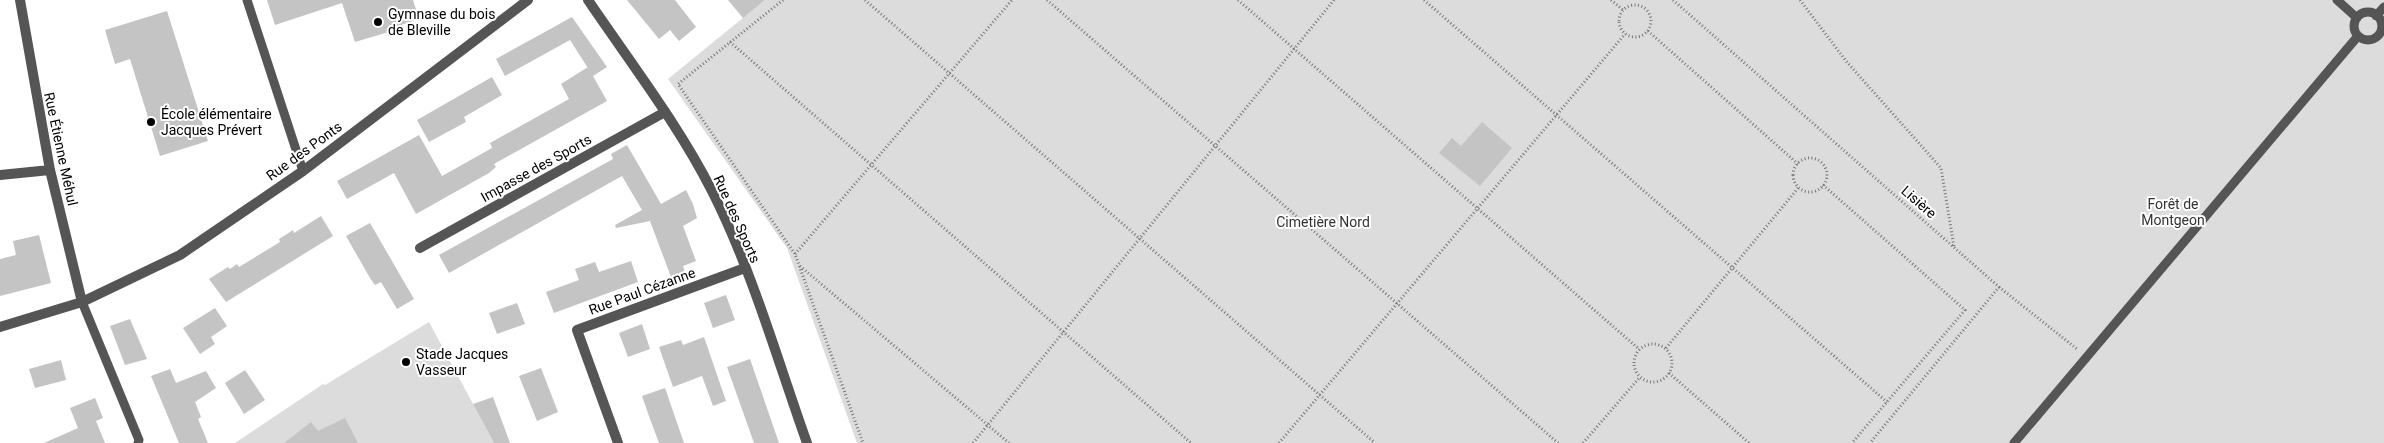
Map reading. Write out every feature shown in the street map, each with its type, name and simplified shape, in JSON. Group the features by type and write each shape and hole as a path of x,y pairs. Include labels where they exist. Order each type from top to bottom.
{"street":[{"name":"Rue Étienne Méhul","path":"20,0 50,170 82,302"},
{"name":"Rue des Ponts","path":"0,328 82,302 180,255 303,171 528,0"},
{"name":"Rue des Sports","path":"588,0 665,112 712,191 745,268 807,443"},
{"name":"Impasse des Sports","path":"420,248 665,112"},
{"path":"0,175 50,170"},
{"name":"Rue Paul Cézanne","path":"618,443 577,330 745,268"}],"lane":[{"path":"247,0 303,171"},
{"path":"2337,0 2357,18"},
{"path":"2376,16 2384,7"},
{"path":"2368,12 2376,16 2382,25 2381,38 2371,40 2358,36 2354,26 2357,18 2368,12"},
{"path":"2014,443 2358,36"},
{"path":"82,302 139,440 138,443"}],"path":[{"path":"783,0 678,84 795,254 863,443"},
{"path":"865,0 1375,443"},
{"path":"795,254 1012,0"},
{"path":"1047,0 1558,443"},
{"path":"1238,0 1639,349"},
{"path":"973,443 1334,0"},
{"path":"1424,0 1887,402"},
{"path":"1611,0 1623,10"},
{"name":"Lisière","path":"1673,0 1999,287 2087,357"},
{"path":"1800,0 1846,61 1941,168 1954,247"},
{"path":"1635,4 1647,9 1652,21 1648,31 1636,38 1625,34 1619,24 1623,10 1635,4"},
{"path":"1648,31 1798,164"},
{"path":"1280,443 1625,34"},
{"path":"730,42 1191,443"},
{"path":"1810,158 1822,163 1827,175 1823,185 1811,192 1799,187 1794,178 1798,164 1810,158"},
{"path":"1823,185 1965,310 1852,443"},
{"path":"1666,348 1799,187"},
{"path":"799,265 1009,443"},
{"path":"1870,443 1999,287"},
{"path":"1654,343 1666,348 1672,362 1669,373 1662,380 1652,382 1640,377 1633,362 1639,349 1644,345 1654,343"},
{"path":"1669,373 1749,443"},
{"path":"1583,443 1640,377"}],"green space":[{"name":"Cimetière Nord","path":"765,0 2384,0 2384,443 857,443 787,248 668,79"},
{"name":"Stade Jacques Vasseur","path":"429,322 494,443 235,443 323,384 325,385"}],"building":[{"name":"Gymnase du bois de Bleville","path":"267,0 413,0 419,19 395,27 392,31 355,42 342,3 275,25"},
{"path":"627,0 675,0 696,27 679,41 670,30 659,39"},
{"path":"728,0 765,0 743,18"},
{"path":"167,11 208,141 160,156 130,59 115,64 105,30"},
{"path":"572,17 607,67 593,76 570,40 505,76 496,59"},
{"path":"588,67 607,101 494,164 496,167 489,173 416,214 394,173 347,199 337,181 419,135 442,176 492,148 490,143 569,99 561,84"},
{"path":"492,77 502,95 464,117 466,122 429,142 417,120"},
{"path":"1482,122 1512,148 1480,186 1439,153 1452,138 1461,146"},
{"path":"627,145 661,204 686,190 693,204 697,218 683,226 696,261 683,266 685,272 671,277 650,221 616,228 615,225 642,210 622,176 449,273 439,255 613,159 611,154"},
{"path":"321,216 333,236 226,302 209,279 228,267 230,269 237,264 239,267 280,242 279,239 293,230 294,233"},
{"path":"370,223 414,299 397,309 381,282 375,285 370,278 346,236"},
{"path":"39,235 51,283 0,296 0,259 16,255 13,241"},
{"path":"631,261 638,282 554,313 546,292 579,280 575,269 595,262 599,272"},
{"path":"726,295 735,320 713,328 704,303"},
{"path":"517,303 525,324 497,334 489,313"},
{"path":"215,308 227,326 211,337 215,344 200,354 183,328"},
{"path":"130,319 147,359 125,365 110,326"},
{"path":"642,324 650,349 628,357 619,333"},
{"path":"704,337 726,401 713,406 702,376 673,387 659,347 681,340 683,345"},
{"path":"750,359 779,443 754,443 727,367"},
{"path":"61,360 66,380 35,388 29,369"},
{"path":"541,368 558,412 537,421 519,376"},
{"path":"170,369 176,383 206,371 216,388 195,402 201,417 198,419 208,443 179,443 151,376"},
{"path":"245,370 265,400 244,414 225,383"},
{"path":"665,388 684,443 659,443 642,396"},
{"path":"493,397 510,443 494,443 473,404"},
{"path":"95,398 103,418 96,421 105,443 44,443 78,428 70,408"},
{"path":"345,418 358,443 284,443 311,422 318,431"}],"place":[{"name":"Gymnase du bois de Bleville","path":"378,22"},
{"name":"École élémentaire Jacques Prévert","path":"151,122"},
{"name":"Stade Jacques Vasseur","path":"406,362"}],"park label":[{"name":"Forêt de Montgeon","path":"2173,212"}]}
